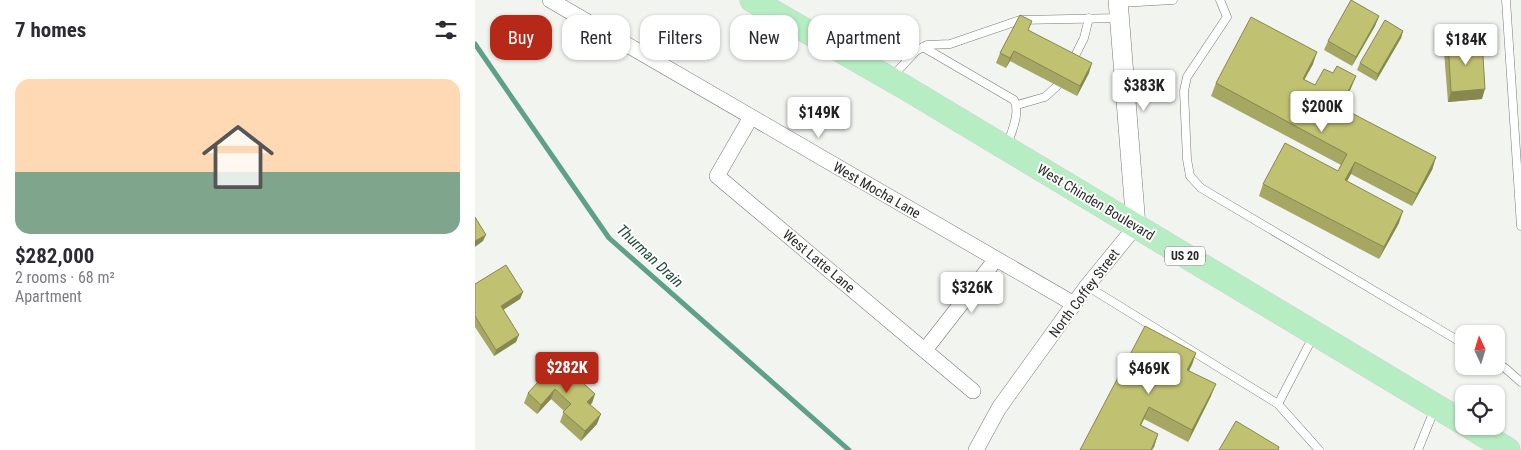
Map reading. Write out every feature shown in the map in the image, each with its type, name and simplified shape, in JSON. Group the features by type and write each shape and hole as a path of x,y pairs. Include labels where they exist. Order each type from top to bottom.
{"main road":[{"name":"West Chinden Boulevard","path":"752,0 891,79 1455,418"},
{"path":"1484,435 1509,450"}],"street":[{"name":"West Mocha Lane","path":"550,0 1074,304"},
{"path":"1119,7 1136,226"},
{"name":"West Latte Lane","path":"751,117 717,176 973,391"},
{"name":"North Coffey Street","path":"976,450 999,408 1087,286 1136,226"},
{"path":"925,350 996,259"}],"lane":[{"path":"891,79 917,51 927,45 950,44 1020,20 1089,18 1119,7 1173,0"},
{"path":"1220,0 1227,17 1187,77 1185,91 1187,159 1190,176 1201,188 1455,339"},
{"path":"1506,0 1521,226"},
{"path":"1071,64 1084,38 1089,18"},
{"path":"923,47 1014,100 1017,105 1007,148"},
{"path":"1017,105 1045,97 1057,86"},
{"path":"1087,286 1278,404 1319,450"},
{"path":"1278,404 1314,333"},
{"path":"1505,368 1521,382"},
{"path":"1418,450 1435,406"}],"building":[{"path":"1351,0 1379,16 1356,57 1328,41"},
{"path":"1020,15 1032,21 1028,30 1092,63 1080,86 1014,51 1010,58 1000,53"},
{"path":"1251,17 1317,52 1303,79 1315,85 1324,69 1333,73 1337,66 1356,76 1340,107 1436,157 1417,194 1355,162 1345,180 1403,211 1384,247 1263,184 1285,143 1338,171 1347,154 1216,83"},
{"path":"1385,20 1403,31 1378,74 1360,63"},
{"path":"1482,40 1485,89 1451,92 1448,42"},
{"path":"475,217 486,235 475,241"},
{"path":"506,265 523,292 501,306 519,335 496,350 475,316 475,284"},
{"path":"1145,326 1196,353 1187,370 1216,384 1192,430 1149,407 1140,425 1158,434 1151,450 1080,450"},
{"path":"558,360 595,394 587,402 601,414 585,431 563,412 571,404 555,389 541,405 528,393"},
{"path":"1236,421 1279,447 1278,450 1219,450"}],"waterway":[{"name":"Thurman Drain","path":"475,44 609,238 849,450"}]}
